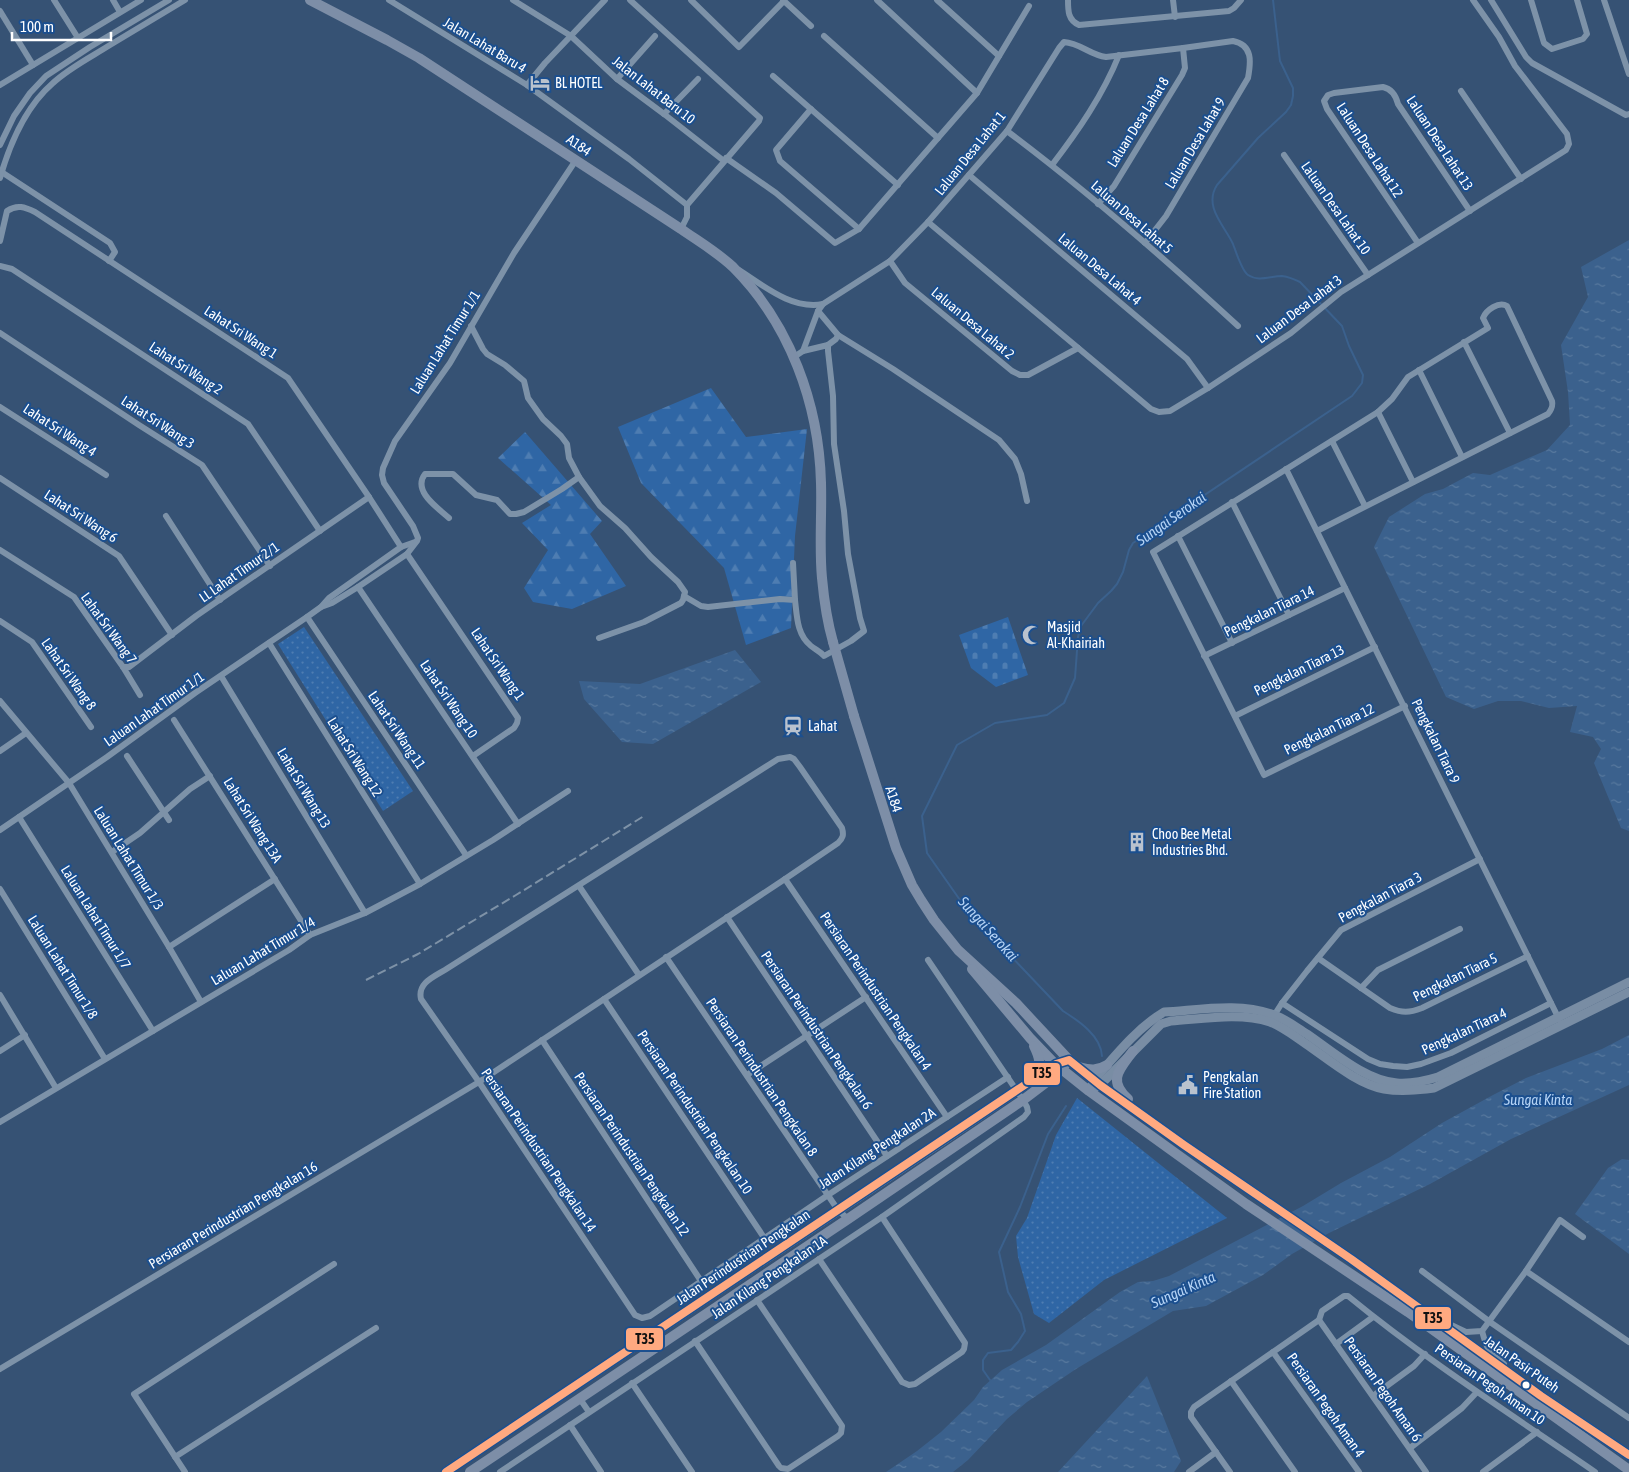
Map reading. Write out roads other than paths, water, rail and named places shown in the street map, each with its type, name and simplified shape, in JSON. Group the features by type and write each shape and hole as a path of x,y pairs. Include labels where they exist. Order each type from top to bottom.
{"main road":[{"name":"A184","path":"310,0 419,58 681,228 719,255 737,272 799,354 802,380 816,432 821,483 822,576 826,611 833,642 888,825 905,870 934,920 958,950"},
{"path":"958,950 1030,1038 1059,1067 1089,1092 1246,1204"},
{"path":"958,950 1016,1003 1072,1063 1184,1145"},
{"path":"1026,1084 1036,1074 1040,1062 1030,1038"},
{"path":"1133,1051 1118,1072 1117,1083 1121,1092 1149,1120"},
{"path":"1072,1063 1094,1070 1107,1065"},
{"name":"Jalan Perindustrian Pengkalan","path":"446,1472 1016,1090 1059,1067 1072,1063"},
{"name":"Jalan Perindustrian Pengkalan","path":"470,1472 1023,1100 1046,1083 1059,1067"},
{"path":"1046,1083 1059,1080 1077,1082"},
{"path":"1137,1126 1156,1133 1176,1146 1184,1145"},
{"path":"1184,1145 1184,1152 1186,1154 1208,1170 1246,1204"},
{"name":"Jalan Pasir Puteh","path":"1184,1145 1351,1259 1541,1396 1629,1455"},
{"name":"Jalan Pasir Puteh","path":"1246,1204 1408,1312 1628,1470"},
{"path":"615,1359 622,1370"},
{"path":"1583,1424 1625,1459 1628,1470"}],"street":[{"path":"54,0 78,38"},
{"path":"113,0 120,12"},
{"path":"0,85 120,12 130,3 141,0"},
{"path":"0,145 14,116 30,93 46,76 81,52 169,0"},
{"path":"109,261 115,252 110,243 1,174 7,153 21,123 36,100 52,83 75,66 185,0"},
{"name":"Jalan Lahat Baru 4","path":"388,0 527,85 629,158 687,205"},
{"name":"Jalan Lahat Baru 10","path":"513,0 571,36 616,79 725,160 776,193 835,243 859,229"},
{"path":"527,85 604,0"},
{"path":"630,0 760,117 759,121 687,205 687,217 681,228"},
{"path":"691,0 739,47 784,0 811,26"},
{"path":"877,0 977,93"},
{"path":"937,0 999,56"},
{"path":"1068,0 1069,18 1073,23 1079,25 1175,17 1229,10 1234,8 1241,0"},
{"path":"1174,0 1175,17"},
{"name":"Laluan Desa Lahat 3","path":"928,222 1151,409 1159,412 1170,411 1291,333 1341,292 1566,150 1569,144 1567,134 1515,66 1499,37 1473,0"},
{"path":"1491,0 1526,57 1532,63 1626,115 1629,114"},
{"path":"1531,0 1544,43 1552,49 1584,39 1587,34 1577,0"},
{"path":"1604,0 1629,74"},
{"path":"812,109 776,150 777,155 780,160 859,229 977,93 1029,6"},
{"path":"0,11 33,65"},
{"path":"616,79 655,36"},
{"path":"824,36 938,138"},
{"name":"Laluan Desa Lahat 1","path":"799,354 823,304 890,261 928,222 1007,131 1064,42 1072,43 1096,56 1183,48 1233,41 1241,43 1247,49"},
{"name":"Laluan Desa Lahat 8","path":"1098,204 1114,186 1182,75 1185,68 1183,48"},
{"name":"Laluan Desa Lahat 9","path":"1145,244 1166,216 1248,78 1251,60 1247,49"},
{"path":"1052,165 1073,138 1110,78 1119,55"},
{"path":"773,76 898,185"},
{"path":"664,114 698,79"},
{"name":"Laluan Desa Lahat 12","path":"1389,89 1383,87 1334,93 1324,101 1327,109 1418,243"},
{"name":"Laluan Desa Lahat 13","path":"1389,89 1470,211"},
{"path":"1461,91 1521,179"},
{"name":"Laluan Desa Lahat 5","path":"1007,131 1052,165 1238,326"},
{"name":"Laluan Desa Lahat 10","path":"1284,155 1368,275"},
{"name":"Laluan Lahat Timur 1/1","path":"321,607 332,603 358,587 407,554 417,541 418,538 413,526 384,483 382,475 395,441 450,363 514,253 576,160"},
{"name":"Laluan Desa Lahat 4","path":"969,175 1188,359 1208,388"},
{"name":"Lahat Sri Wang 1","path":"0,241 7,210 18,206 35,212 288,378 401,547"},
{"name":"Laluan Desa Lahat 2","path":"890,261 905,283 1012,371 1020,375 1028,375 1078,348"},
{"name":"Lahat Sri Wang 2","path":"0,266 12,269 248,424 320,531"},
{"path":"738,269 788,300 806,305 823,304"},
{"path":"1235,716 1153,551 1378,412 1392,399 1408,377 1488,328 1483,318 1485,313 1500,304 1506,306 1552,401 1553,405 1548,414 1317,530"},
{"path":"818,311 838,335 893,369 999,440 1015,459 1021,474 1027,502"},
{"path":"471,326 486,354 505,365 524,380 528,398 543,419 567,444 569,458 579,477 600,506 625,528 651,557 678,582 685,592 681,602 644,622 599,638"},
{"name":"Lahat Sri Wang 3","path":"0,333 138,425 202,465 270,566"},
{"path":"799,354 828,345 838,335"},
{"path":"1464,342 1510,433"},
{"path":"793,563 797,622 801,635 824,656 851,641 864,630 848,554 834,444 833,396 828,345"},
{"path":"1418,370 1462,458"},
{"name":"Lahat Sri Wang 4","path":"0,407 106,475"},
{"path":"1378,412 1413,482"},
{"path":"1332,441 1365,506"},
{"name":"Pengkalan Tiara 9","path":"1286,469 1560,1021"},
{"path":"449,518 423,492 421,482 425,474 453,474 476,495 497,500 510,514 524,512 562,490 579,477"},
{"name":"Lahat Sri Wang 6","path":"0,478 119,556 172,635"},
{"name":"LL Lahat Timur 2/1","path":"123,667 128,667 220,600 369,497"},
{"path":"1232,502 1290,615"},
{"path":"166,516 220,600"},
{"path":"1178,536 1232,643"},
{"name":"Laluan Lahat Timur 1/1","path":"0,830 307,618 329,598 401,547 417,541"},
{"name":"Lahat Sri Wang 7","path":"0,550 74,597 123,667 140,695"},
{"name":"Lahat Sri Wang 1","path":"407,554 516,714 518,722 514,728 473,756"},
{"name":"Lahat Sri Wang 10","path":"358,587 518,824"},
{"name":"Pengkalan Tiara 14","path":"1204,656 1345,588"},
{"path":"684,596 701,606 708,607 780,599 795,600"},
{"name":"Lahat Sri Wang 11","path":"307,618 466,856"},
{"name":"Lahat Sri Wang 8","path":"0,621 32,642 91,726"},
{"name":"Lahat Sri Wang 12","path":"269,644 420,884"},
{"name":"Pengkalan Tiara 13","path":"1235,716 1375,647"},
{"name":"Lahat Sri Wang 13","path":"221,676 365,913"},
{"name":"Laluan Lahat Timur 1/3","path":"0,701 68,783 112,852 201,1002"},
{"name":"Pengkalan Tiara 12","path":"1235,716 1264,775 1405,706"},
{"name":"Lahat Sri Wang 13A","path":"174,720 310,934"},
{"path":"0,751 26,733"},
{"path":"128,756 168,820"},
{"name":"Persiaran Perindustrian Pengkalan 16","path":"0,1369 479,1082 785,879 842,839 844,834 842,828 794,760 790,757 778,759 578,886"},
{"path":"112,852 140,833 190,789 210,776"},
{"name":"Laluan Lahat Timur 1/4","path":"0,1122 289,950 310,934 365,913 420,884 568,791"},
{"name":"Laluan Lahat Timur 1/7","path":"19,817 153,1032"},
{"name":"Pengkalan Tiara 3","path":"1273,1019 1282,1003 1341,930 1480,859"},
{"path":"169,947 275,879"},
{"name":"Persiaran Perindustrian Pengkalan 4","path":"785,879 947,1117"},
{"path":"578,886 639,975"},
{"name":"Persiaran Perindustrian Pengkalan 14","path":"578,886 425,983 420,990 421,999 635,1315"},
{"name":"Laluan Lahat Timur 1/8","path":"0,889 105,1059"},
{"name":"Persiaran Perindustrian Pengkalan 6","path":"727,917 887,1156"},
{"path":"1361,988 1378,970 1460,929"},
{"name":"Pengkalan Tiara 5","path":"1318,958 1390,1008 1409,1013 1528,956"},
{"name":"Persiaran Perindustrian Pengkalan 8","path":"666,957 838,1210 848,1219"},
{"path":"928,960 1023,1100"},
{"path":"1089,1092 1107,1065 1138,1038 1155,1017 1164,1012 1244,1007 1273,1019 1284,1029 1353,1076 1370,1085 1385,1089 1413,1090 1434,1088 1629,982"},
{"path":"1560,1021 1629,992"},
{"path":"0,995 56,1088"},
{"path":"746,1076 866,997"},
{"name":"Persiaran Perindustrian Pengkalan 10","path":"604,999 765,1239"},
{"name":"Pengkalan Tiara 4","path":"1282,1003 1368,1059 1380,1064 1407,1067 1451,1053 1551,1003"},
{"path":"0,1051 24,1035"},
{"path":"1097,1082 1133,1051 1138,1038"},
{"name":"Persiaran Perindustrian Pengkalan 12","path":"542,1040 701,1281"},
{"name":"Jalan Kilang Pengkalan 2A","path":"635,1315 647,1318 828,1195 1008,1077"},
{"name":"Jalan Kilang Pengkalan 1A","path":"500,1472 510,1469 570,1424 882,1217 1024,1117 1028,1110 1023,1100"},
{"path":"819,1259 905,1384 912,1386 915,1384 962,1352 965,1346 964,1340 882,1217"},
{"path":"1428,1314 1466,1332 1482,1331 1526,1271 1560,1220 1583,1237"},
{"path":"185,1472 134,1394 334,1264"},
{"path":"1422,1271 1490,1322 1629,1418"},
{"path":"1526,1271 1629,1342"},
{"name":"Persiaran Pegoh Aman 10","path":"1319,1320 1322,1310 1342,1297 1348,1296 1373,1317 1477,1392 1595,1472"},
{"path":"695,1342 781,1468 788,1469 838,1436 842,1430 840,1423 757,1300"},
{"path":"1336,1344 1373,1317"},
{"path":"1230,1472 1191,1417 1191,1412 1194,1407 1319,1320"},
{"name":"Persiaran Pegoh Aman 6","path":"1319,1320 1426,1472"},
{"path":"175,1457 376,1328"},
{"path":"1482,1331 1486,1346 1490,1352 1541,1396"},
{"name":"Persiaran Pegoh Aman 4","path":"1273,1352 1359,1472"},
{"path":"1373,1396 1414,1366 1425,1354"},
{"path":"1231,1381 1295,1472"},
{"path":"632,1383 692,1472"},
{"path":"1410,1448 1462,1408 1477,1392"},
{"path":"580,1399 589,1412"},
{"path":"570,1424 601,1472"},
{"path":"1483,1472 1537,1432"},
{"path":"1189,1472 1216,1452"}],"water":[{"path":"1629,240 1629,831 1621,828 1594,763 1601,749 1593,737 1570,732 1577,706 1549,708 1521,701 1498,701 1474,709 1446,697 1374,547 1389,517 1425,494 1443,489 1473,473 1490,475 1547,450 1570,425 1568,392 1561,345 1588,297 1581,267"},
{"path":"735,650 761,682 653,744 622,742 584,699 579,681 640,684"},
{"name":"Sungai Kinta","path":"1629,1035 1629,1085 1511,1139 1430,1184 1329,1233 1292,1254 1263,1275 1206,1306 1173,1311 1076,1369 1027,1402 1007,1419 968,1460 953,1472 886,1472 941,1432 974,1400 983,1387 1002,1370 1046,1345 1120,1292 1138,1282 1153,1281 1169,1276 1303,1206 1390,1157 1442,1123 1526,1078 1602,1049"},
{"path":"1622,1159 1629,1160 1629,1254 1575,1214 1608,1168"},
{"path":"1147,1376 1181,1461 1174,1472 1058,1472"}],"waterway":[{"name":"Sungai Serokai","path":"1102,1056 1098,1042 1088,1030 1063,1011 967,910 927,853 922,816 957,745 995,723 1047,715 1064,703 1075,678 1078,637 1081,626 1098,603 1117,584 1133,543 1352,396 1362,383 1363,375 1342,326 1300,282 1282,276 1256,278 1248,275 1241,266 1233,244 1217,216 1212,201 1217,185 1258,138 1291,105 1293,88 1280,61 1273,0"},
{"name":"Sungai Serokai","path":"990,1380 983,1370 983,1360 988,1353 1011,1350 1025,1331 1021,1314 1008,1292 999,1252 1020,1207 1048,1134 1066,1106"}],"railway":[{"path":"366,980 418,954 644,816"}],"place":[{"name":"BL HOTEL","path":"540,83"},
{"name":"Masjid Al-Khairiah","path":"1032,635"},
{"name":"Lahat","path":"793,726"},
{"name":"Choo Bee Metal Industries Bhd.","path":"1137,842"},
{"name":"Pengkalan Fire Station","path":"1188,1085"}]}
